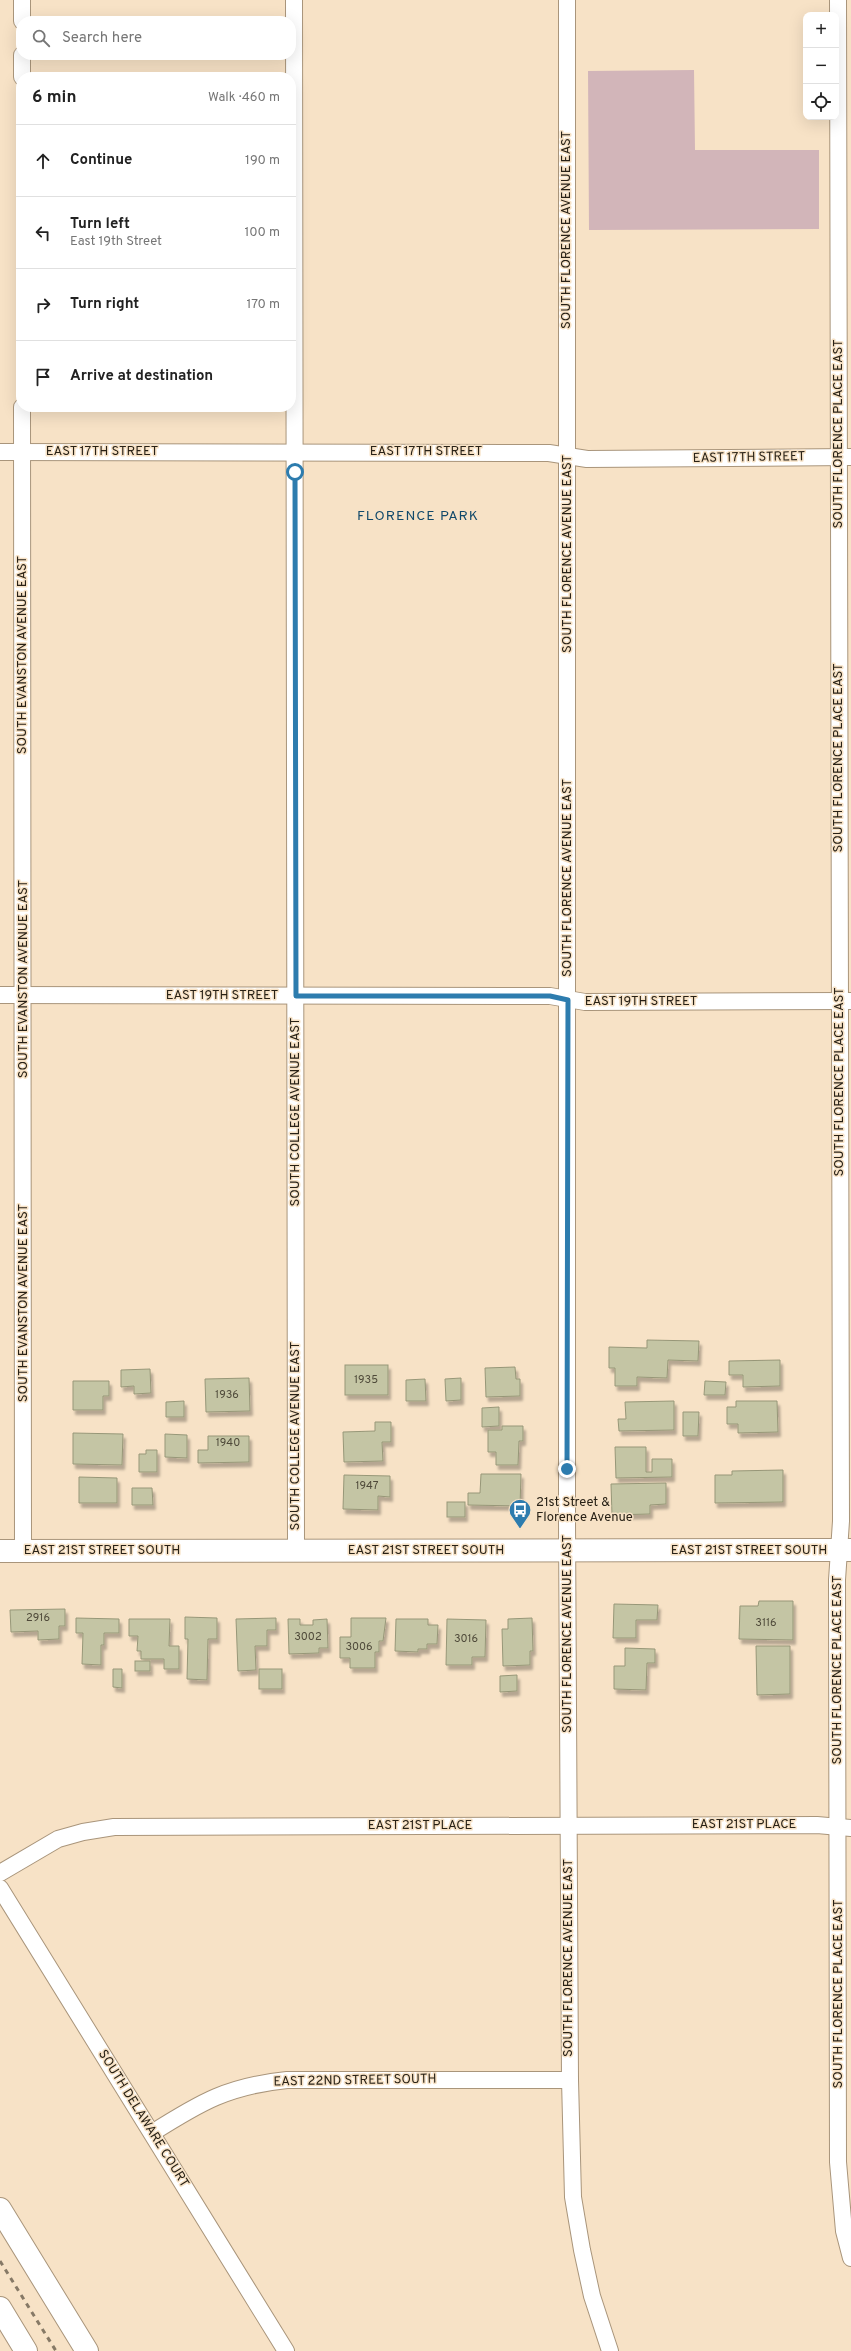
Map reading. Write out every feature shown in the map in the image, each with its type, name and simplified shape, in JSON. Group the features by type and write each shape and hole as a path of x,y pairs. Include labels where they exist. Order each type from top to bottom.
{"main road":[{"name":"EAST 21ST STREET SOUTH","path":"0,1551 845,1550"},
{"path":"0,2209 87,2351"},
{"path":"0,2308 26,2351"}],"street":[{"path":"22,0 22,16"},
{"name":"SOUTH COLLEGE AVENUE EAST","path":"294,0 294,16"},
{"name":"SOUTH FLORENCE AVENUE EAST","path":"566,0 570,2080 573,2198 592,2296 610,2351"},
{"name":"SOUTH FLORENCE PLACE EAST","path":"838,0 845,456 845,1001 841,1521 845,1550 837,1580 845,1827 844,2231 851,2258"},
{"path":"22,60 22,72"},
{"name":"SOUTH COLLEGE AVENUE EAST","path":"294,60 294,72"},
{"name":"SOUTH EVANSTON AVENUE EAST","path":"22,412 24,995 23,1551"},
{"name":"SOUTH COLLEGE AVENUE EAST","path":"295,412 296,1551"},
{"name":"EAST 17TH STREET","path":"0,452 549,453 587,459 845,456"},
{"name":"EAST 19TH STREET","path":"0,995 550,996 585,1002 845,1001"},
{"name":"EAST 21ST PLACE","path":"0,1873 58,1839 114,1826 817,1825 845,1827"},
{"name":"SOUTH DELAWARE COURT","path":"0,1888 286,2351"},
{"name":"EAST 22ND STREET SOUTH","path":"152,2134 190,2108 212,2097 264,2082 287,2080 570,2080"}],"shaded area":[{"path":"694,70 695,150 819,150 819,229 589,230 588,71"}],"building":[{"path":"647,1340 699,1341 698,1361 668,1360 667,1378 637,1377 637,1386 615,1386 615,1368 609,1368 609,1347 647,1348"},
{"path":"780,1360 780,1386 743,1387 743,1375 729,1375 729,1361"},
{"path":"345,1365 388,1365 388,1395 345,1395"},
{"path":"515,1367 516,1379 520,1379 520,1396 486,1397 485,1368"},
{"path":"150,1369 151,1393 134,1394 134,1386 121,1387 121,1370"},
{"path":"249,1378 250,1411 206,1412 205,1379"},
{"path":"461,1378 461,1400 446,1401 445,1379"},
{"path":"425,1379 426,1401 406,1401 406,1380"},
{"path":"73,1381 109,1381 109,1396 103,1396 103,1410 73,1410"},
{"path":"705,1381 726,1382 725,1395 704,1395"},
{"path":"184,1401 184,1417 166,1417 166,1402"},
{"path":"674,1401 674,1430 619,1431 618,1419 626,1419 625,1402"},
{"path":"736,1401 777,1401 778,1432 738,1433 738,1424 727,1424 727,1407 736,1407"},
{"path":"499,1407 499,1426 482,1427 482,1408"},
{"path":"683,1412 699,1412 698,1436 683,1436"},
{"path":"375,1422 391,1422 391,1442 382,1442 383,1461 344,1462 343,1432 375,1431"},
{"path":"502,1426 523,1426 523,1441 519,1441 518,1465 496,1465 496,1452 488,1452 488,1430 502,1430"},
{"path":"73,1433 123,1434 122,1465 73,1464"},
{"path":"165,1434 187,1435 187,1458 165,1457"},
{"path":"208,1436 249,1436 249,1462 198,1463 198,1450 208,1450"},
{"path":"615,1447 646,1447 646,1472 652,1472 652,1459 672,1459 672,1477 616,1478"},
{"path":"146,1450 157,1450 157,1472 139,1472 139,1454 146,1454"},
{"path":"783,1470 783,1502 715,1503 715,1475 732,1475 732,1471"},
{"path":"481,1474 521,1474 520,1506 468,1505 468,1493 480,1493"},
{"path":"344,1475 390,1476 390,1497 378,1496 378,1510 343,1509"},
{"path":"79,1477 117,1478 117,1503 79,1503"},
{"path":"666,1483 666,1504 650,1505 650,1514 612,1515 611,1484"},
{"path":"132,1488 152,1488 153,1505 132,1505"},
{"path":"447,1502 465,1502 465,1517 447,1517"},
{"path":"759,1601 793,1601 793,1640 739,1639 740,1606 758,1606"},
{"path":"614,1604 658,1605 657,1620 636,1620 636,1638 613,1638"},
{"path":"65,1609 65,1626 59,1626 59,1639 38,1640 38,1631 11,1632 10,1610"},
{"path":"185,1617 217,1618 217,1639 208,1639 207,1680 187,1679 188,1639 185,1639"},
{"path":"76,1618 119,1619 119,1633 104,1633 104,1645 101,1645 101,1665 82,1664 83,1633 76,1633"},
{"path":"276,1618 276,1630 267,1630 267,1646 255,1646 256,1670 238,1671 236,1619"},
{"path":"351,1618 386,1618 383,1641 379,1641 379,1652 375,1652 375,1668 350,1668 350,1658 340,1658 340,1637 351,1637"},
{"path":"532,1618 533,1651 530,1651 530,1665 503,1666 502,1629 508,1629 508,1619"},
{"path":"129,1619 170,1619 169,1646 179,1646 179,1669 164,1669 164,1659 141,1659 141,1651 137,1651 138,1636 129,1636"},
{"path":"288,1619 300,1619 300,1625 313,1625 313,1620 327,1619 328,1648 319,1648 319,1653 289,1654"},
{"path":"396,1619 428,1619 428,1625 438,1625 437,1644 427,1644 427,1649 418,1649 418,1652 395,1651"},
{"path":"447,1619 486,1620 485,1657 472,1657 472,1665 446,1665"},
{"path":"756,1646 790,1646 790,1694 757,1695"},
{"path":"625,1648 655,1649 655,1663 647,1663 646,1690 614,1689 614,1666 625,1666"},
{"path":"135,1661 150,1661 150,1671 135,1671"},
{"path":"113,1669 122,1669 122,1688 113,1687"},
{"path":"259,1669 282,1669 282,1689 259,1689"},
{"path":"517,1675 517,1691 500,1692 500,1676"}],"railway":[{"path":"0,2261 56,2351"}],"place":[{"name":"21st Street & Florence Avenue","path":"520,1530"}],"district":[{"name":"FLORENCE PARK","path":"418,516"}],"route":[{"path":"295,472 296,996 550,996 568,1000 567,1469"}]}
